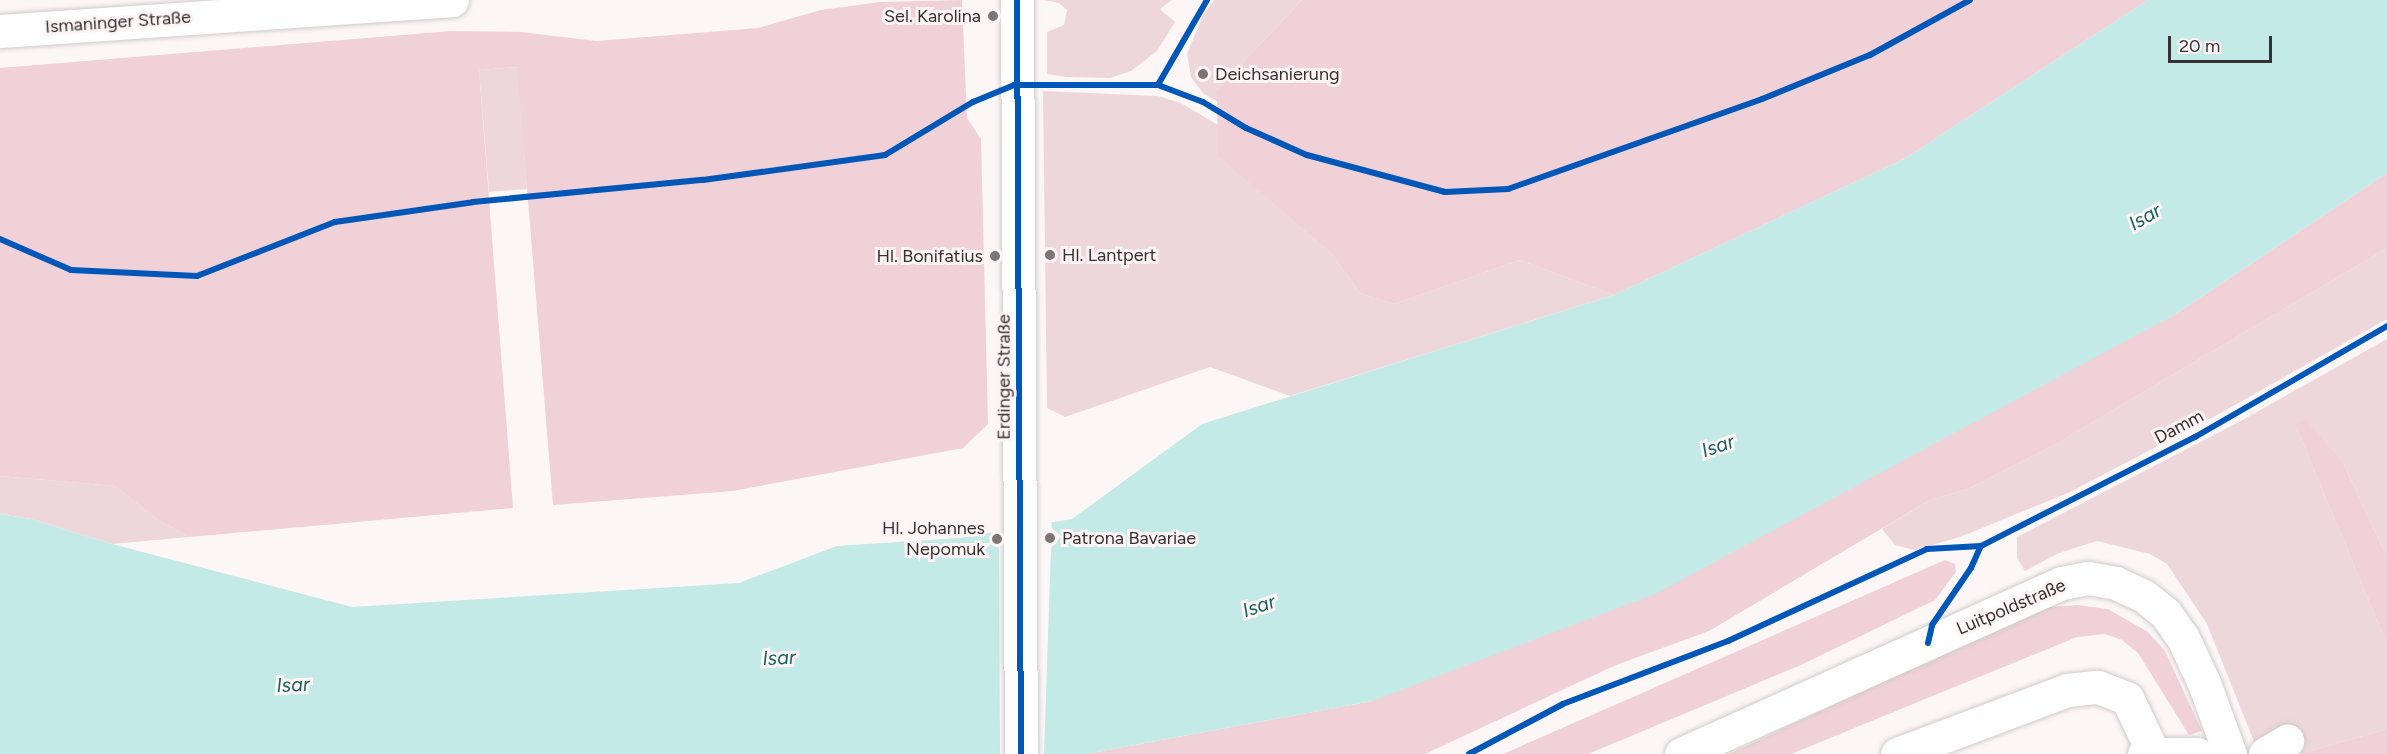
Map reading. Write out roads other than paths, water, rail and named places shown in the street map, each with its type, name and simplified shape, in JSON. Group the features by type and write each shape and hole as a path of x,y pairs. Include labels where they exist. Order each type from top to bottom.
{"street":[{"name":"Ismaninger Straße","path":"0,31 452,0"},
{"name":"Erdinger Straße","path":"1017,1 1021,754"},
{"name":"Luitpoldstraße","path":"1681,754 2062,583 2088,578 2116,583 2144,596 2166,615 2183,638 2204,683 2230,754"},
{"path":"1897,754 2067,690 2098,687 2127,698 2148,753 2197,754"}],"water":[{"name":"Isar","path":"2148,0 2387,0 2387,173 2174,315 1655,594 1372,701 1086,754 0,754 0,514 31,519 112,544 352,607 739,583 837,546 959,538 1072,519 1202,424 1614,295 1904,159"}],"place":[{"name":"Sel. Karolina","path":"993,16"},
{"name":"Deichsanierung","path":"1203,74"},
{"name":"Hl. Lantpert","path":"1050,255"},
{"name":"Hl. Bonifatius","path":"995,256"},
{"name":"Patrona Bavariae","path":"1050,538"},
{"name":"Hl. Johannes Nepomuk","path":"997,539"}]}
